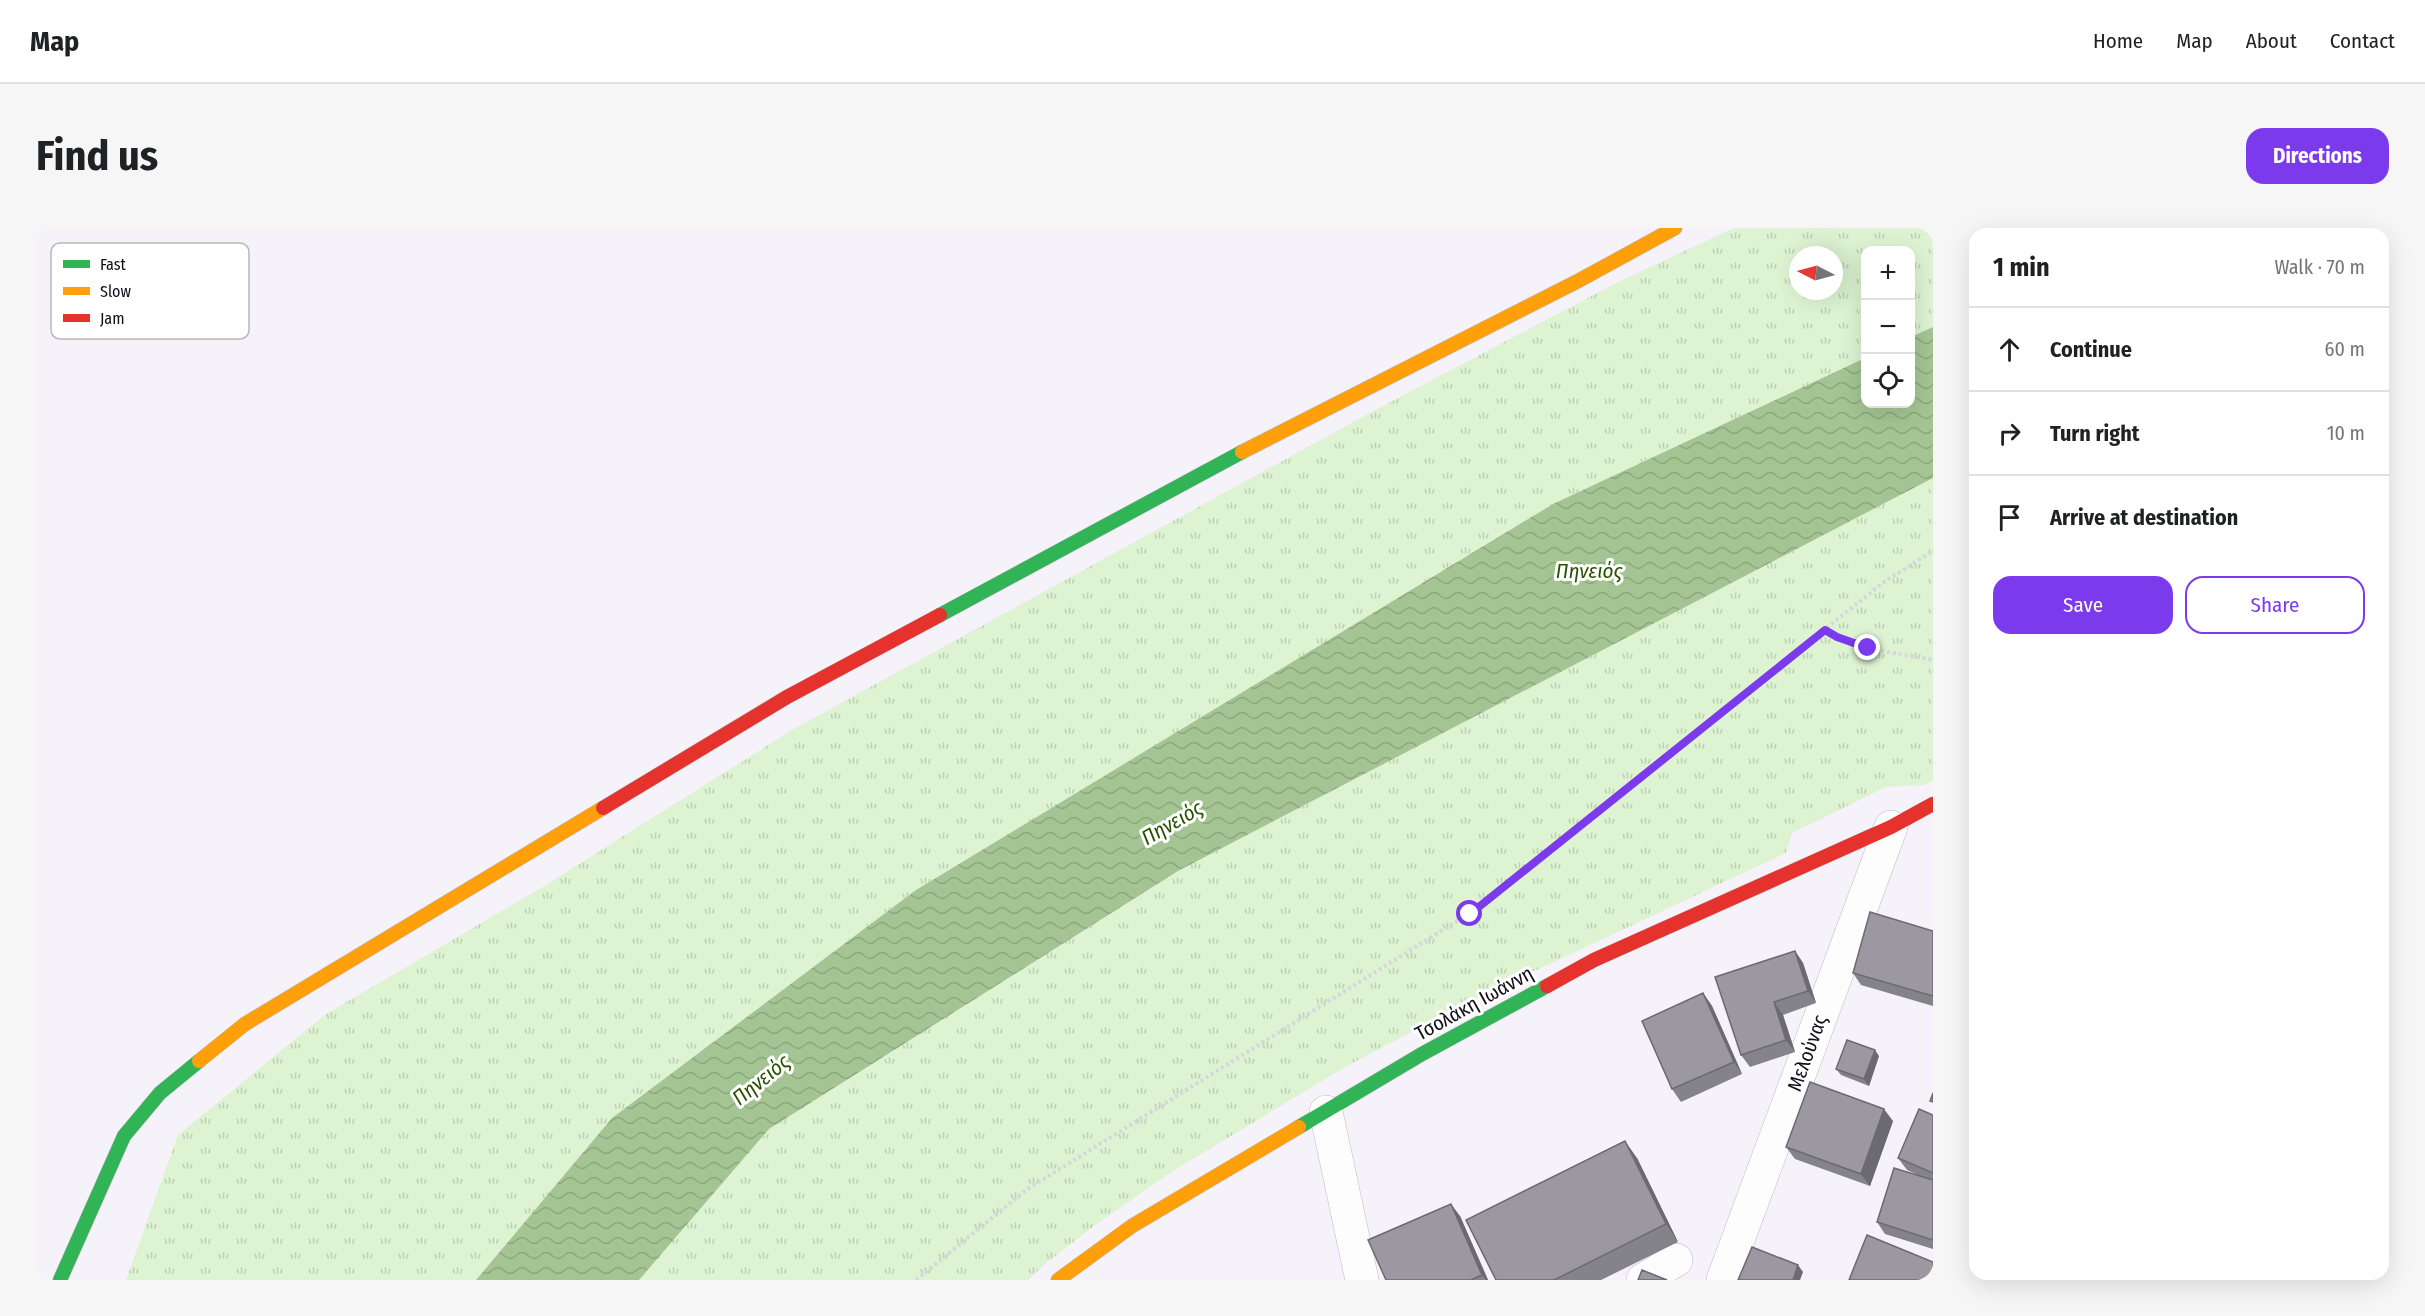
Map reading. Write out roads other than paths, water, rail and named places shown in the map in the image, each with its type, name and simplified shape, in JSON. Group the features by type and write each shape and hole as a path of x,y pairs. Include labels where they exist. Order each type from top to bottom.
{"street":[{"path":"60,1280 124,1136 160,1094 245,1023 787,697 1253,446 1578,281 1675,228"},
{"name":"Τσολάκη Ιωάννη","path":"1058,1280 1132,1226 1422,1054 1594,960 1891,826 1933,804"},
{"name":"Μελούνας","path":"1723,1280 1891,826"},
{"path":"1326,1112 1362,1280"},
{"path":"1643,1280 1676,1260"}],"water":[{"name":"Πηνειός","path":"1933,327 1933,478 1178,871 769,1129 639,1280 476,1280 612,1118 916,890 1553,504 1861,360 1861,408 1915,408 1915,335"}]}
